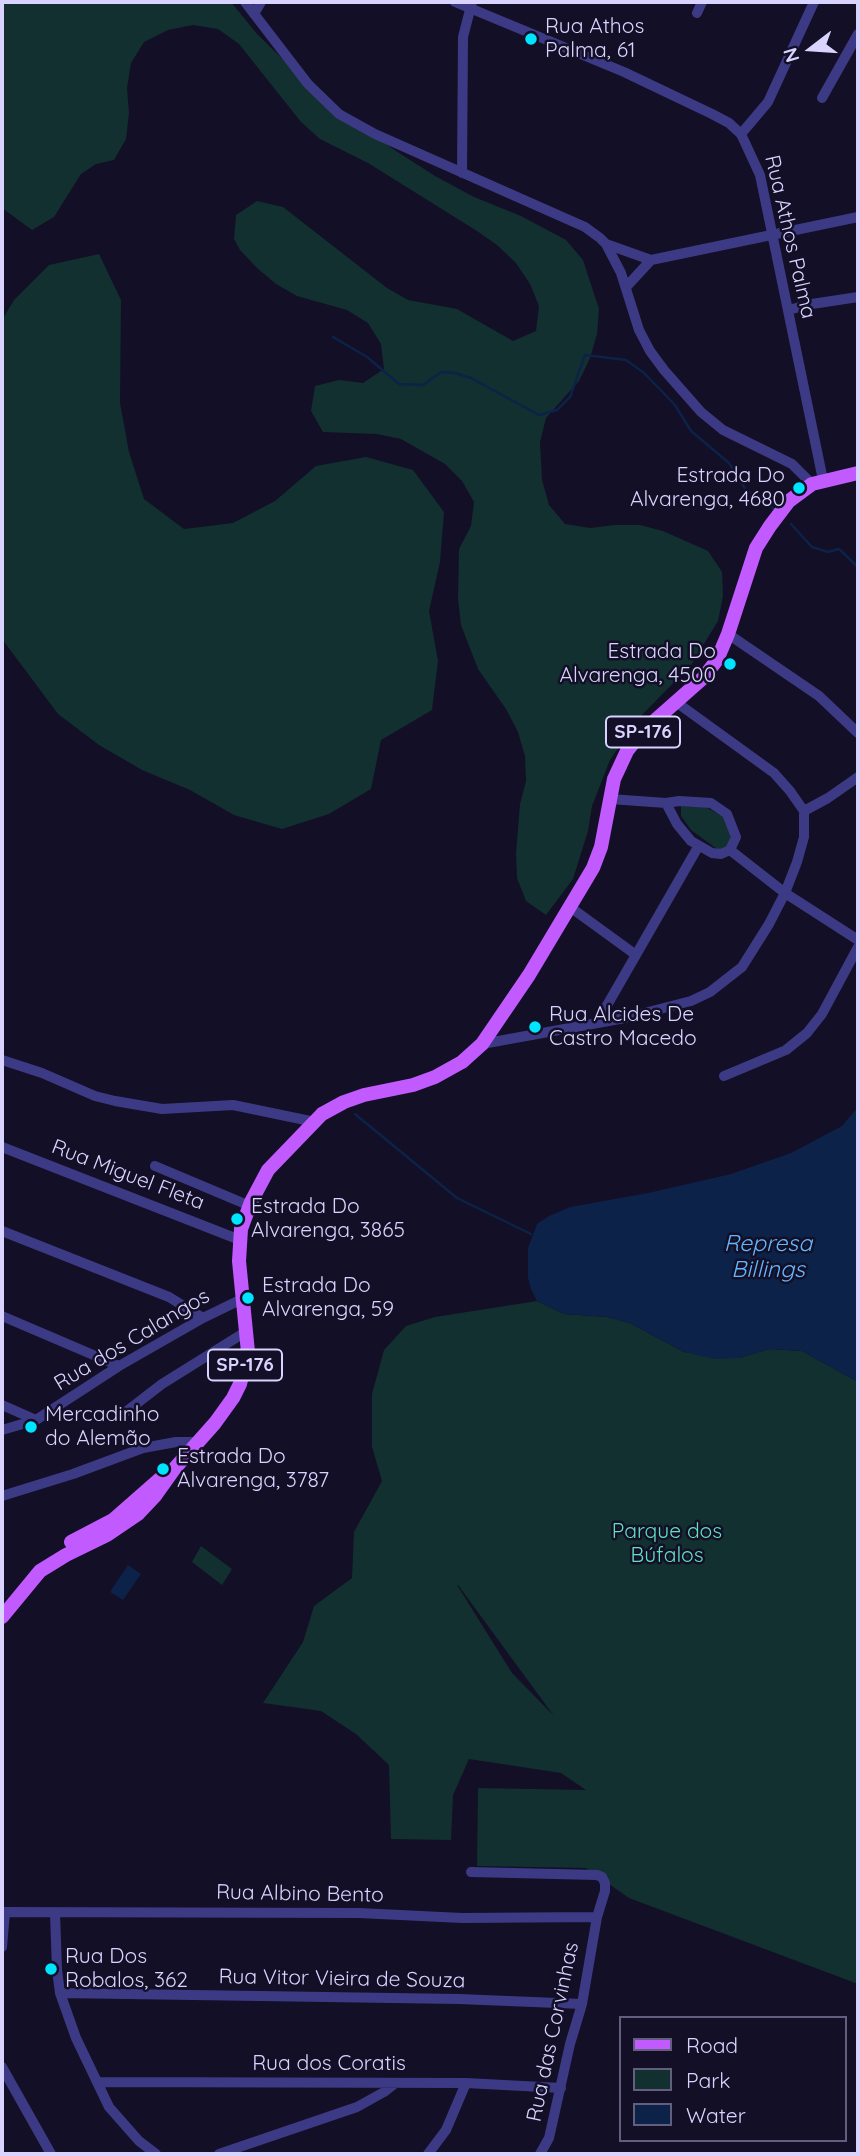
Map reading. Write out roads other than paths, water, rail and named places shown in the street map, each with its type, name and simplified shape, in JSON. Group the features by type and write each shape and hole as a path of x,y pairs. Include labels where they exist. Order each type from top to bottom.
{"main road":[{"name":"SP-176","path":"2,1617 40,1571 107,1535 138,1514 161,1490 175,1468 224,1411 240,1384 248,1352 239,1261 242,1228 268,1170 322,1114 364,1095 413,1085 435,1077 462,1062 482,1044 529,975 593,868 601,847 614,779 627,751 643,731 703,678 717,660 756,548 789,501 817,482 858,473"},
{"name":"SP-176","path":"2,1605 20,1578 39,1561 113,1520 175,1468"}],"street":[{"path":"245,2 308,84 339,114 375,134 585,227 606,244 651,260 858,216"},
{"path":"254,14 261,2"},
{"name":"Rua Athos Palma","path":"455,2 471,4 624,72 729,123 741,134 760,174 788,310 817,482"},
{"path":"696,13 702,2"},
{"path":"741,134 768,102 814,2"},
{"path":"463,173 463,37 471,4"},
{"path":"822,98 858,34"},
{"path":"606,244 626,286 639,330 650,351 701,412 723,430 792,464 817,482"},
{"path":"626,286 651,260"},
{"path":"788,310 858,297"},
{"path":"728,634 819,696 858,733"},
{"path":"482,1044 625,1018 681,1004 718,987 742,967 752,953 785,894 804,837 804,811 774,773 676,702"},
{"path":"804,811 858,777"},
{"path":"610,799 666,803 701,801 719,806 727,814 735,832 736,842 730,850 721,854 698,847 683,833 666,803"},
{"path":"598,1021 698,847"},
{"path":"730,850 785,894 858,940"},
{"path":"570,906 636,955"},
{"path":"724,1076 786,1050 807,1033 822,1014 858,947"},
{"path":"2,1060 42,1073 94,1096 116,1101 162,1109 233,1105 315,1122"},
{"name":"Rua Miguel Fleta","path":"2,1147 240,1240"},
{"path":"155,1166 250,1206"},
{"path":"2,1231 169,1297 203,1318"},
{"name":"Rua dos Calangos","path":"2,1430 36,1420 119,1366 244,1298"},
{"path":"2,1316 119,1366"},
{"path":"127,1410 162,1384 247,1331"},
{"path":"2,1405 36,1420"},
{"path":"2,1496 143,1448 176,1442 197,1442"},
{"name":"Rua das Corvinhas","path":"471,1872 600,1875 604,1880 605,1887 582,2004 549,2138 540,2154"},
{"path":"2,1947 3,1912"},
{"name":"Rua Albino Bento","path":"3,1912 346,1913 462,1918 597,1917"},
{"path":"55,1913 60,1993 76,2038 109,2107 126,2127 156,2154"},
{"name":"Rua Vitor Vieira de Souza","path":"60,1993 446,1999 582,2004"},
{"path":"2,2067 51,2154"},
{"name":"Rua dos Coratis","path":"97,2082 466,2083 561,2088"},
{"path":"428,2154 446,2130 466,2083"},
{"path":"219,2154 357,2107 394,2084"}],"water":[{"name":"Represa Billings","path":"858,1107 858,1382 802,1351 769,1349 739,1358 715,1359 684,1352 630,1323 607,1317 564,1314 537,1301 528,1278 528,1248 537,1224 549,1216 570,1207 731,1174 791,1153 842,1126"},
{"path":"128,1565 141,1574 123,1600 110,1592"}],"waterway":[{"path":"333,337 367,357 399,384 423,385 441,372 455,373 471,378 539,415 557,410 570,397 585,355 626,360 644,373 675,405 691,431 729,463 746,490 774,509"},
{"path":"791,524 812,547 828,552 839,549 858,567"},
{"path":"355,1114 457,1198 531,1234"}],"place":[{"name":"Rua Athos Palma, 61","path":"531,39"},
{"name":"Estrada Do Alvarenga, 4680","path":"799,488"},
{"name":"Estrada Do Alvarenga, 4500","path":"730,664"},
{"name":"Rua Alcides De Castro Macedo","path":"535,1027"},
{"name":"Estrada Do Alvarenga, 3865","path":"237,1219"},
{"name":"Estrada Do Alvarenga, 59","path":"248,1298"},
{"name":"Mercadinho do Alemão","path":"31,1427"},
{"name":"Estrada Do Alvarenga, 3787","path":"163,1469"},
{"name":"Rua Dos Robalos, 362","path":"51,1969"}],"park label":[{"name":"Parque dos Búfalos","path":"667,1544"}]}
